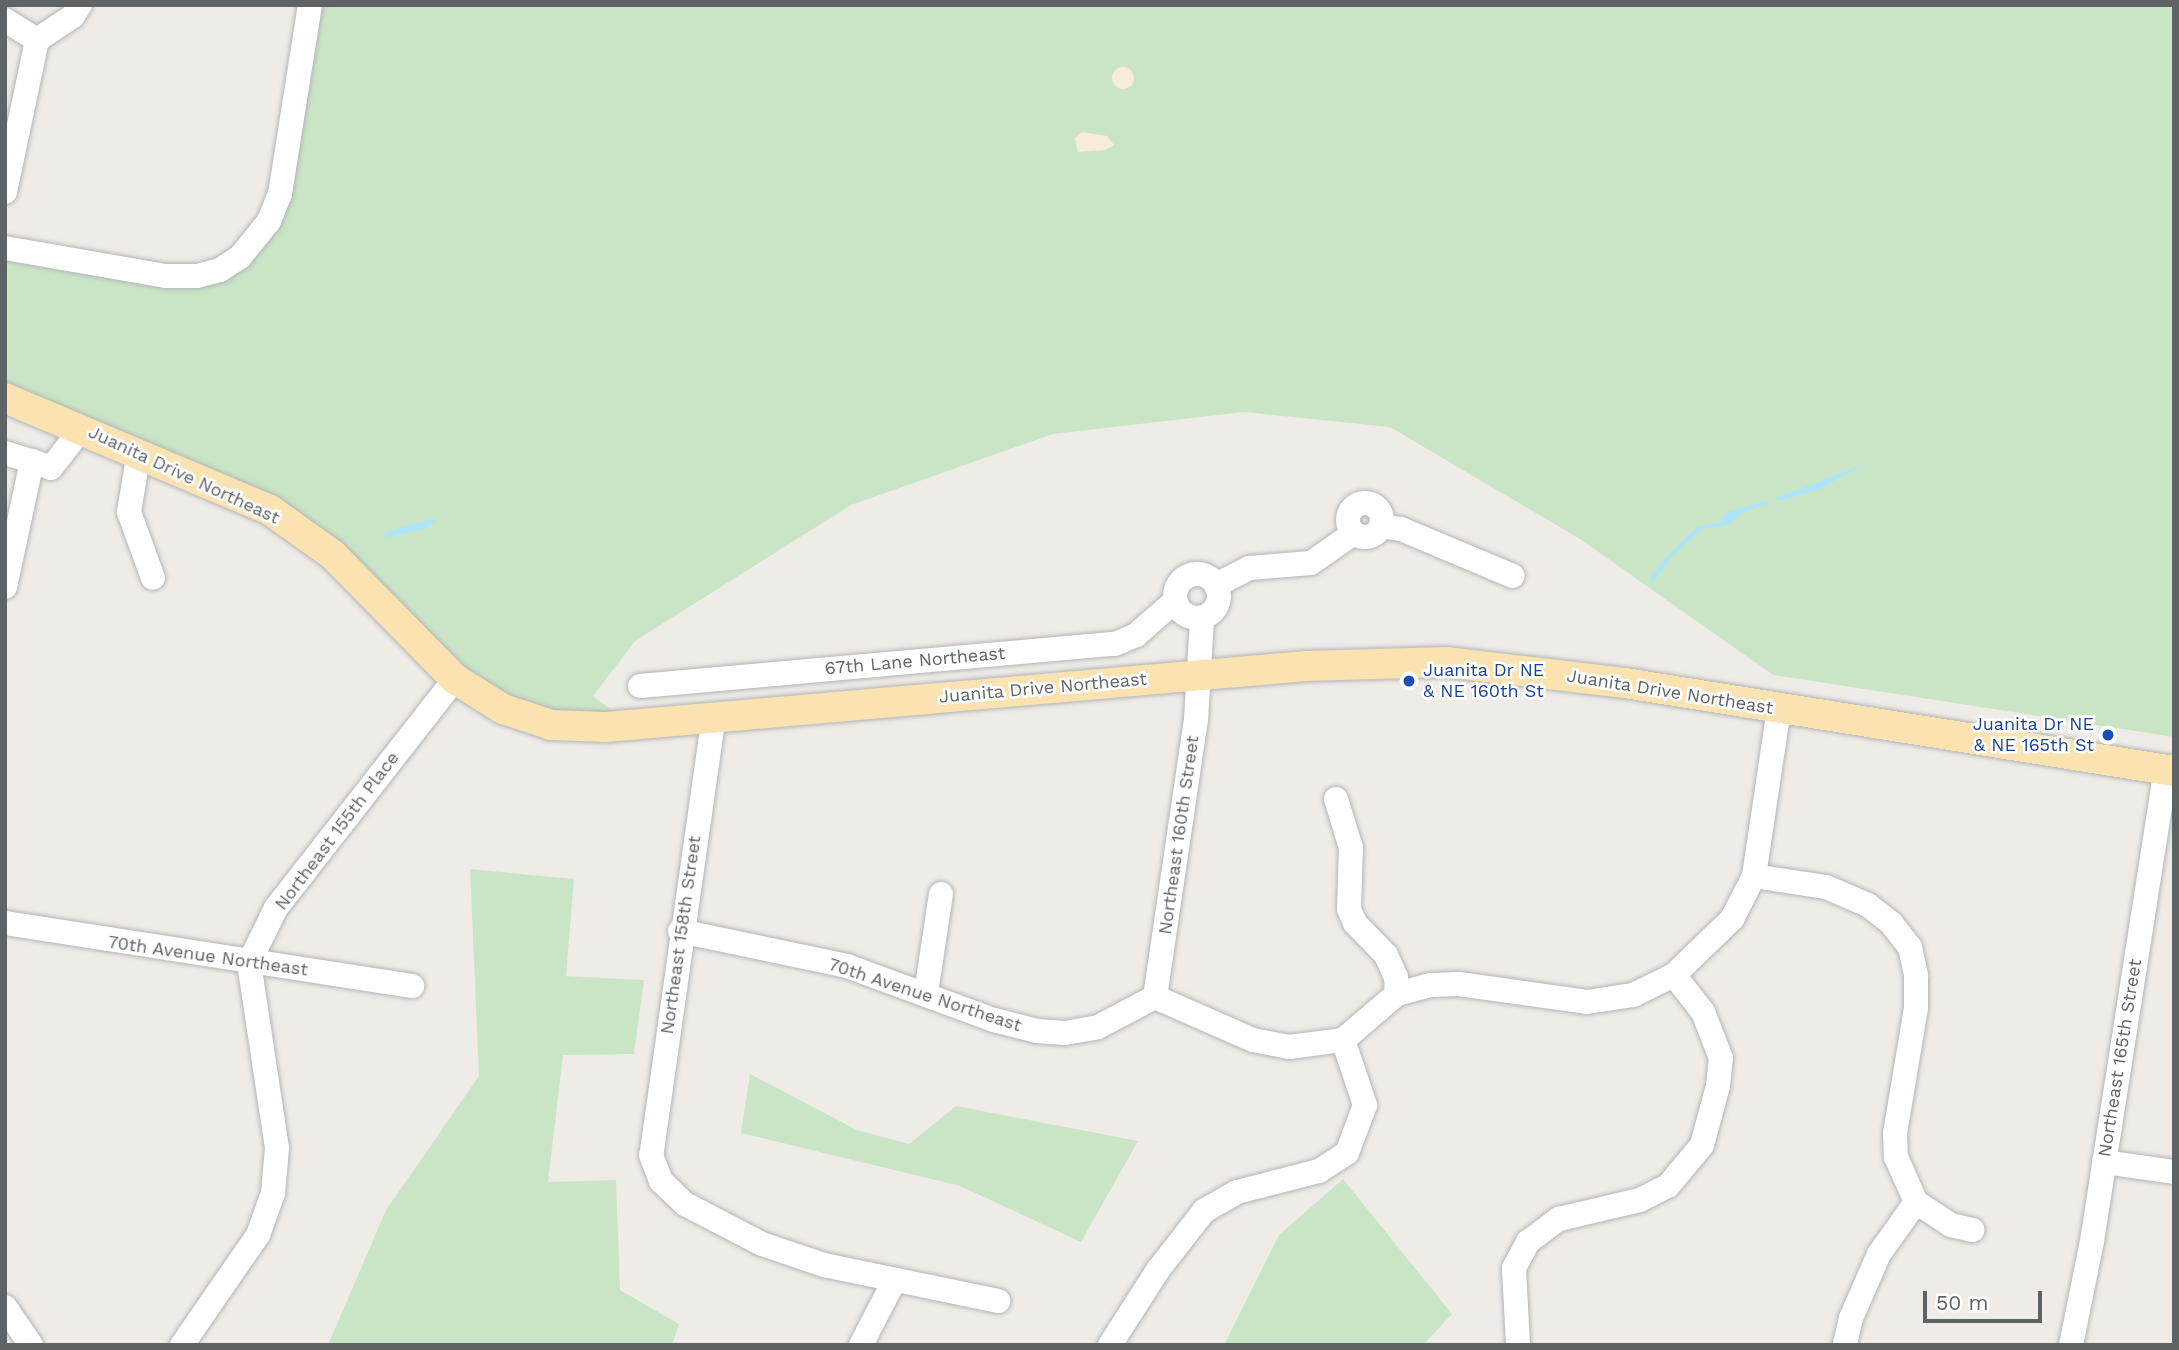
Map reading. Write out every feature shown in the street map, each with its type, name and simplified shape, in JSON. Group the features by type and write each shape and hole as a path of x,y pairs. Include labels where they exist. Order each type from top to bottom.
{"main road":[{"name":"Juanita Drive Northeast","path":"5,398 139,452 270,510 333,555 454,680 503,709 551,725 606,727 714,715 1200,674 1446,662 1571,676 2170,771"}],"street":[{"path":"5,192 37,40 73,16 80,5"},
{"path":"5,248 166,276 197,276 220,270 240,257 269,222 280,194 310,5"},
{"path":"5,20 37,40"},
{"path":"5,453 51,468 82,428"},
{"path":"139,452 128,512 153,578"},
{"path":"5,587 32,461"},
{"path":"1175,601 1185,615 1202,618 1217,605 1216,585 1250,568 1311,563 1353,534 1348,515 1357,505 1376,507 1381,526 1401,529 1513,576"},
{"name":"67th Lane Northeast","path":"640,687 1115,643 1136,635 1175,601 1177,586 1189,575 1205,575 1216,585"},
{"name":"Northeast 160th Street","path":"1155,997 1200,674 1202,618"},
{"name":"Northeast 155th Place","path":"249,963 276,908 454,680"},
{"path":"1155,997 1252,1040 1289,1047 1343,1040 1397,994 1459,984 1587,1002 1608,1001 1633,995 1674,975 1732,919 1754,876 1779,709"},
{"name":"Northeast 158th Street","path":"714,715 680,931 651,1155 661,1181 696,1210 762,1244 894,1281"},
{"name":"Northeast 165th Street","path":"2071,1345 2170,771"},
{"path":"1336,800 1351,848 1349,909 1355,923 1386,955 1396,977 1397,994"},
{"path":"1754,876 1846,893 1891,923 1910,947 1916,975 1895,1133 1896,1157 1916,1202 1951,1225 1972,1230"},
{"path":"926,993 942,894"},
{"name":"70th Avenue Northeast","path":"5,923 249,963 412,986"},
{"name":"70th Avenue Northeast","path":"680,931 847,966 994,1020 1065,1033 1098,1027 1155,997"},
{"path":"183,1345 258,1235 274,1193 277,1148 249,963"},
{"path":"1518,1345 1514,1268 1528,1242 1559,1219 1640,1200 1668,1186 1702,1145 1718,1086 1721,1058 1703,1012 1674,975"},
{"path":"1110,1345 1158,1270 1204,1211 1237,1192 1320,1171 1347,1153 1366,1105 1343,1040"},
{"path":"2104,1162 2174,1172"},
{"path":"1845,1345 1851,1318 1879,1254 1916,1202"},
{"path":"861,1345 894,1281 998,1301"},
{"path":"5,1307 31,1345"}],"green space":[{"path":"310,5 2174,5 2174,737 1773,675 1580,539 1390,427 1244,412 1053,434 851,505 635,641 593,696 638,730 511,722 268,517 5,412 5,248 197,276 269,222"},
{"path":"470,869 574,879 566,976 644,980 634,1054 563,1055 548,1182 616,1180 620,1290 679,1324 672,1345 328,1345 386,1210 479,1076"},
{"path":"750,1074 857,1130 909,1144 956,1106 1138,1141 1081,1242 960,1186 741,1133"},
{"path":"1343,1179 1452,1314 1423,1345 1224,1345 1279,1235"}],"sand":[{"path":"1119,67 1127,67 1134,74 1134,82 1127,89 1119,89 1112,82 1112,74"},
{"path":"1082,132 1107,136 1114,145 1105,150 1078,152 1075,138"}],"water":[{"path":"1865,464 1820,489 1779,501 1776,498"},
{"path":"1765,501 1770,503 1744,512 1725,526 1702,529 1671,557 1652,584 1650,580 1665,558 1697,527 1722,522 1725,513"},
{"path":"432,519 436,521 426,528 386,538 385,534 398,528"}],"place":[{"name":"Juanita Dr NE & NE 160th St","path":"1409,681"},
{"name":"Juanita Dr NE & NE 165th St","path":"2108,735"}]}
